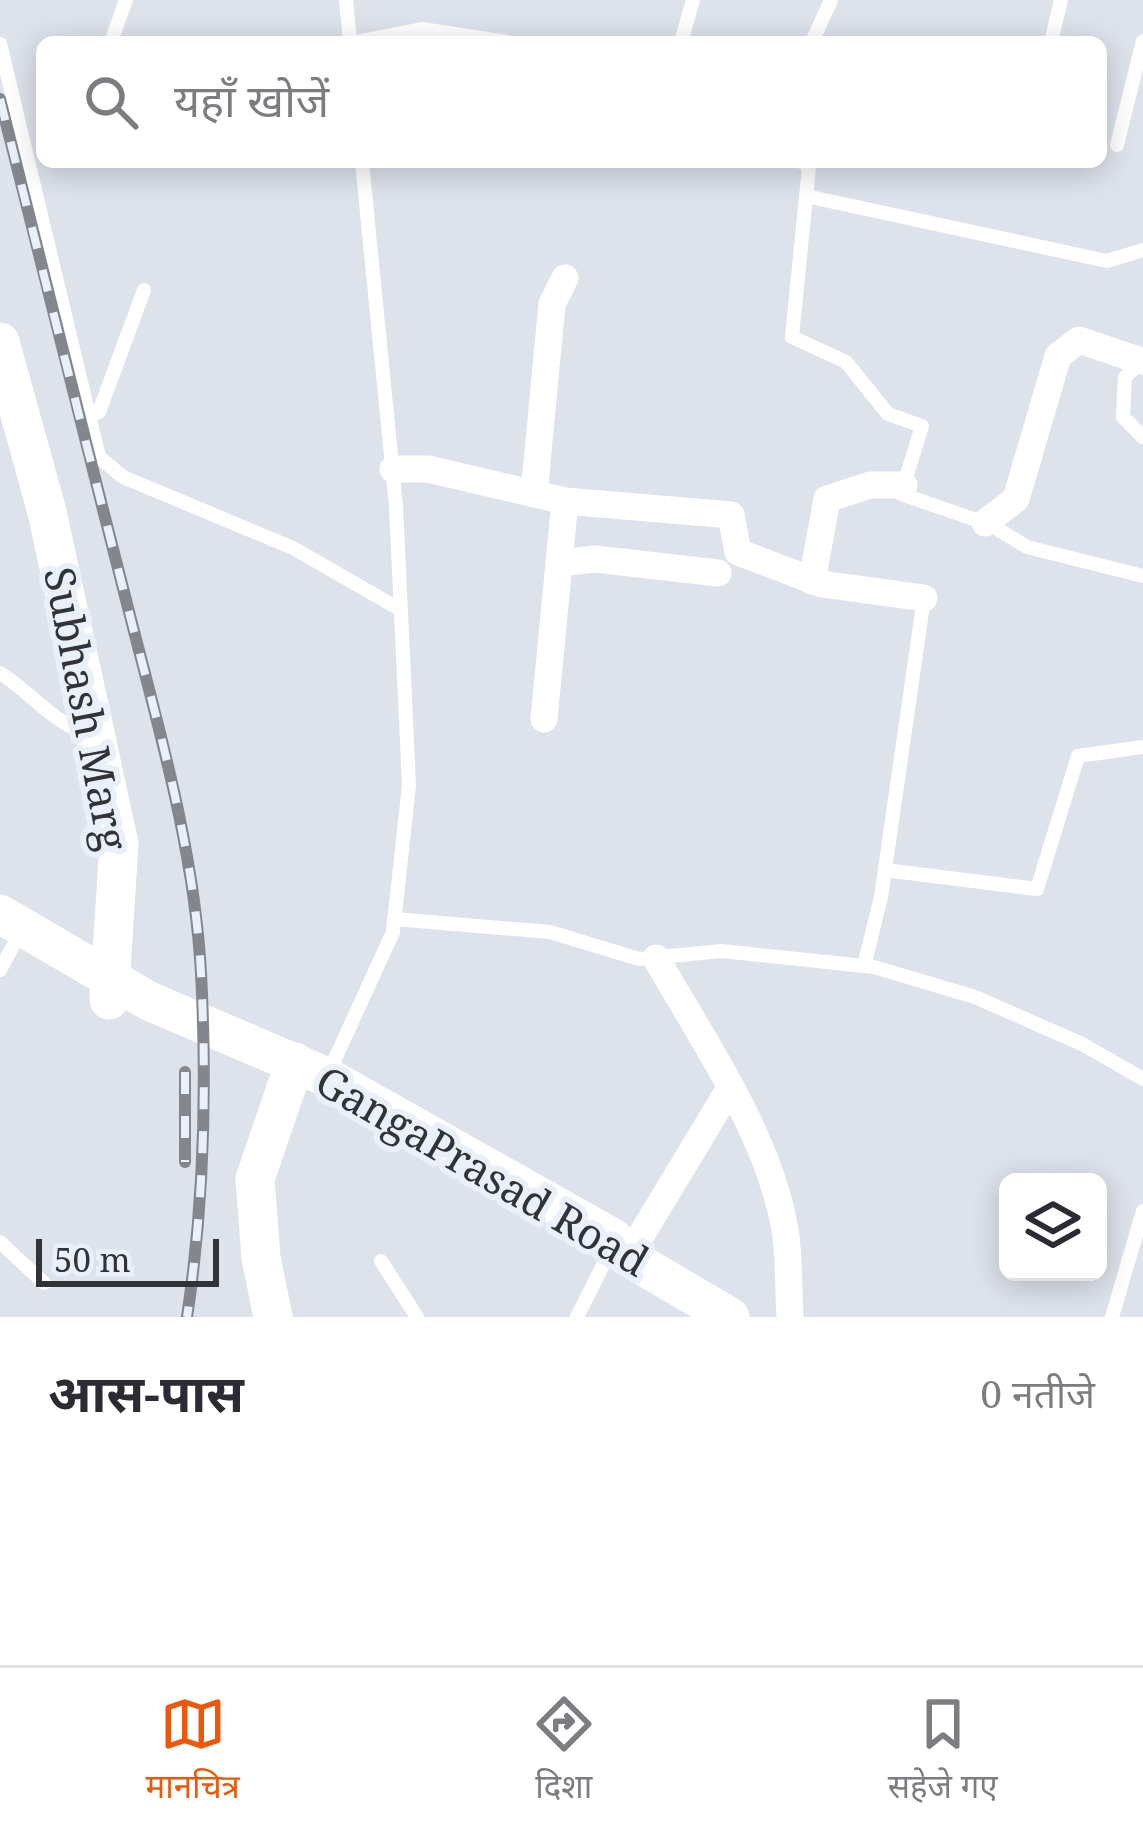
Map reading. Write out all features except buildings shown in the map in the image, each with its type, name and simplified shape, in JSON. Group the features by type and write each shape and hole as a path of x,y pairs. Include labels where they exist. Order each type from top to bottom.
{"main road":[{"name":"Subhash Marg","path":"0,342 47,512 119,844 128,1002"},
{"path":"3,942 226,1046 304,1073 255,1179 261,1258 273,1317"},
{"name":"GangaPrasad Road","path":"304,1073 614,1238 617,1257 730,1317"}],"street":[{"path":"534,494 552,304 565,278"},
{"path":"985,523 1016,500 1058,356 1079,340 1142,360"},
{"path":"393,469 428,469 565,501 731,515 738,552 812,581 924,598"},
{"path":"812,581 827,500 870,485 904,485"},
{"path":"544,719 565,501"},
{"path":"560,563 595,559 718,573"},
{"path":"656,958 745,1115 784,1225 790,1317"},
{"path":"617,1257 730,1088"}],"lane":[{"path":"113,36 126,0"},
{"path":"346,0 352,36"},
{"path":"683,36 692,0"},
{"path":"815,36 831,0"},
{"path":"1052,36 1061,0"},
{"path":"385,36 422,29 468,36"},
{"path":"1117,145 1143,41"},
{"path":"0,44 99,457 123,477 293,548 401,610"},
{"path":"304,1073 393,932 409,785 393,469 363,168"},
{"path":"809,168 792,337 846,362 888,414 922,426 901,494 985,523 1027,547 1143,576"},
{"path":"806,196 1107,261 1143,250"},
{"path":"89,415 99,412 144,290"},
{"path":"1142,360 1125,377 1124,417 1143,437"},
{"path":"864,966 885,870 924,598"},
{"path":"0,673 24,688 67,728 95,735"},
{"path":"885,870 1037,889 1078,756 1143,747"},
{"path":"394,919 550,932 639,959 722,951 864,966 975,997 1082,1044 1143,1079"},
{"path":"1112,1317 1143,1210"},
{"path":"0,1242 44,1283"},
{"path":"577,1317 617,1257"},
{"path":"380,1262 417,1317"}],"railway":[{"path":"0,99 160,733 190,876 201,973 204,1103 187,1317"},
{"path":"185,1072 185,1162"}]}
